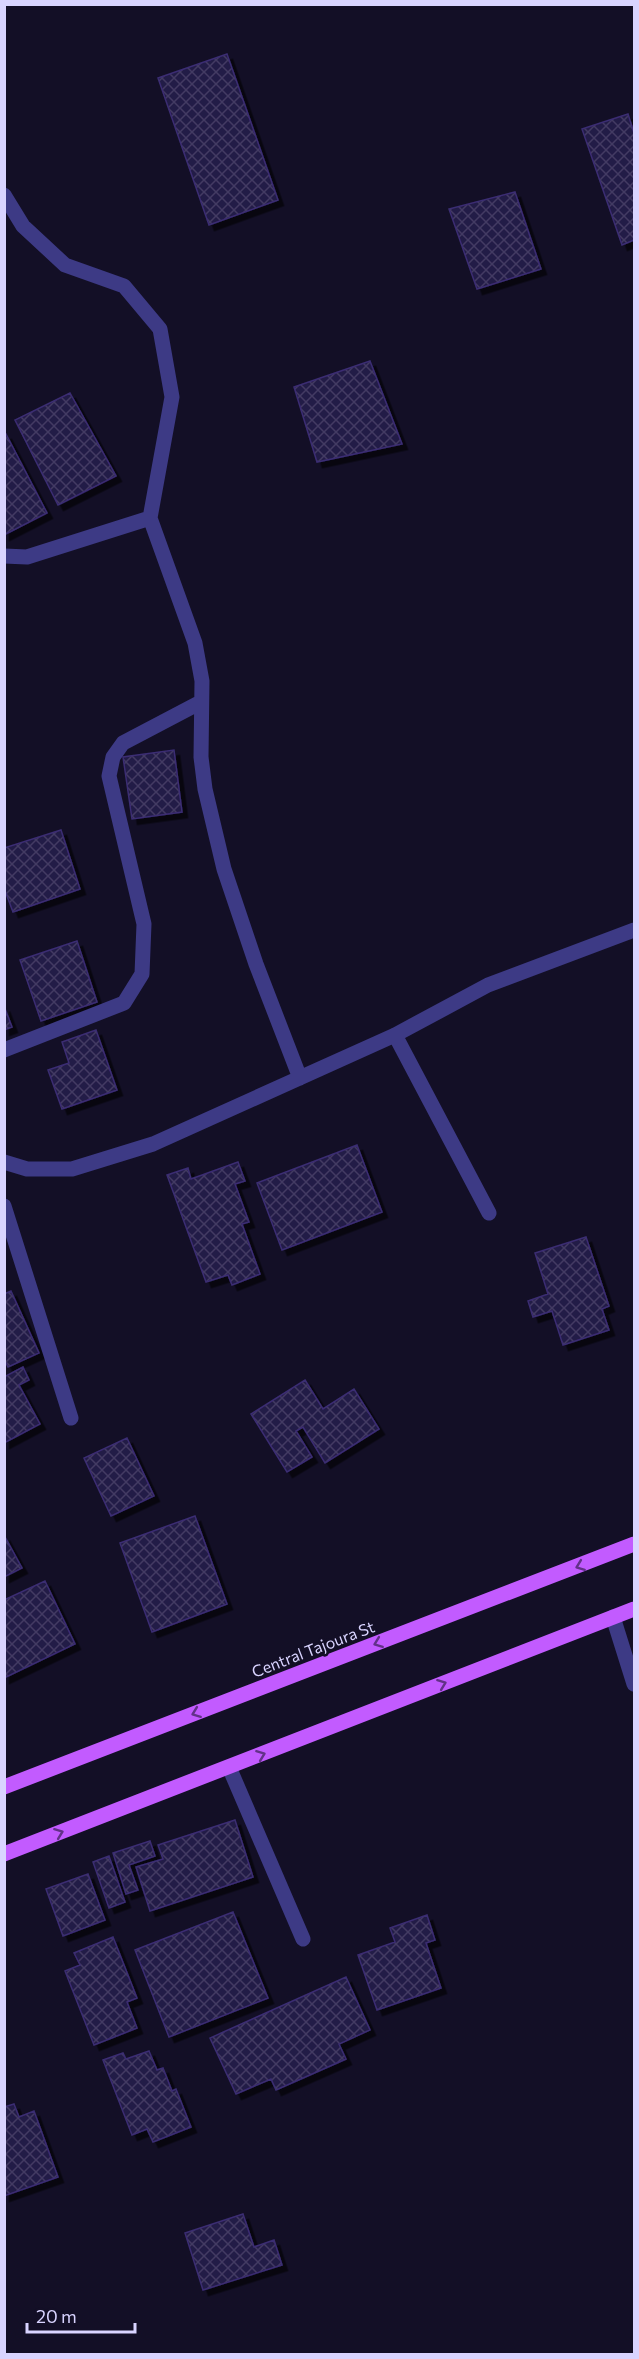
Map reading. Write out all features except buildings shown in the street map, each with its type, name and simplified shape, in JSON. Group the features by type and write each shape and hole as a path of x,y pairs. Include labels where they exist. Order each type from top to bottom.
{"main road":[{"name":"Central Tajoura St","path":"4,1787 634,1544"},
{"path":"4,1854 634,1609"}],"street":[{"path":"4,195 23,226 65,265 124,286 160,329 172,398 150,518 195,643 202,681 201,757 205,789 224,869 256,964 300,1078"},
{"path":"4,556 27,557 150,518"},
{"path":"4,1050 124,1003 142,974 144,924 110,776 113,757 123,743 201,702"},
{"path":"4,1162 27,1169 72,1170 153,1144 395,1035 488,985 634,930"},
{"path":"395,1035 489,1213"},
{"path":"4,1206 71,1418"},
{"path":"613,1617 634,1684"},
{"path":"229,1767 303,1939"}]}
